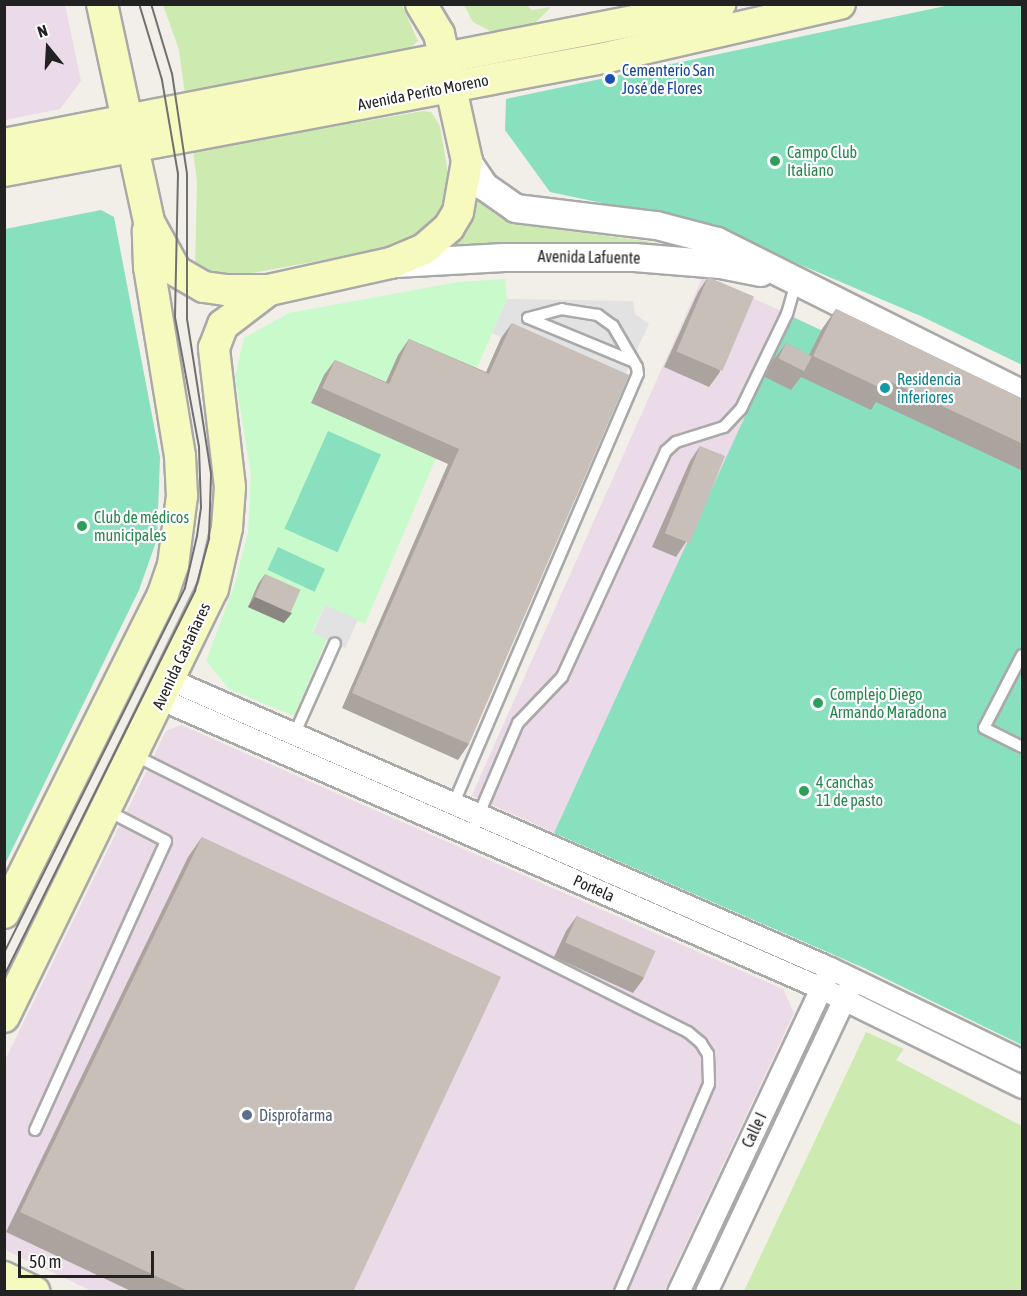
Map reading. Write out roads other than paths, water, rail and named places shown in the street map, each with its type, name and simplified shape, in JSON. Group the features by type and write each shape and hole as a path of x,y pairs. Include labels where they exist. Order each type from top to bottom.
{"main road":[{"path":"104,7 127,134 149,222 167,260 186,279 204,287 269,290 391,263 424,249 449,227 458,212 467,161 445,60 421,4"},
{"path":"444,4 445,60"},
{"name":"Avenida Perito Moreno","path":"4,171 127,134 445,60 720,4"},
{"name":"Avenida Perito Moreno","path":"445,60 604,58 840,4"},
{"name":"Avenida Perito Moreno","path":"4,144 127,134"},
{"path":"4,913 163,594 173,565 182,496 180,456 149,267 149,222"},
{"name":"Avenida Castañares","path":"4,1017 213,590 227,528 230,487 214,348 223,325 269,290"},
{"path":"4,1277 34,1292"}],"street":[{"name":"Avenida Lafuente","path":"467,161 484,186 515,208 687,231 734,249 1023,394"},
{"name":"Avenida Lafuente","path":"391,263 504,257 634,257 720,264 790,279"},
{"name":"Portela","path":"166,689 295,733 830,968 1023,1060"},
{"name":"Portela","path":"166,689 446,822 821,988 1023,1087"},
{"name":"Calle I","path":"678,1292 830,968"},
{"name":"Calle I","path":"706,1292 853,979"}],"lane":[{"path":"471,833 518,723 562,677 666,451 676,442 724,427 741,409 787,314 790,279"},
{"path":"446,822 638,374 632,361 613,326 598,315 562,309 528,318 632,361"},
{"path":"295,733 335,643"},
{"path":"1023,656 984,729 1023,747"},
{"path":"133,755 688,1032 701,1043 708,1054 709,1084 620,1292"},
{"path":"35,1130 166,841 106,810"}],"tram line":[{"path":"4,953 185,588 201,508 199,447 175,317 178,174 162,80 139,4"},
{"path":"4,976 195,591 209,539 211,474 187,319 187,174 172,74 151,4"}],"place":[{"name":"Cementerio San José de Flores","path":"610,79"},
{"name":"Campo Club Italiano","path":"775,161"},
{"name":"Residencia inferiores","path":"885,388"},
{"name":"Club de médicos municipales","path":"82,526"},
{"name":"Complejo Diego Armando Maradona","path":"818,703"},
{"name":"4 canchas 11 de pasto","path":"804,791"},
{"name":"Disprofarma","path":"247,1115"}]}
